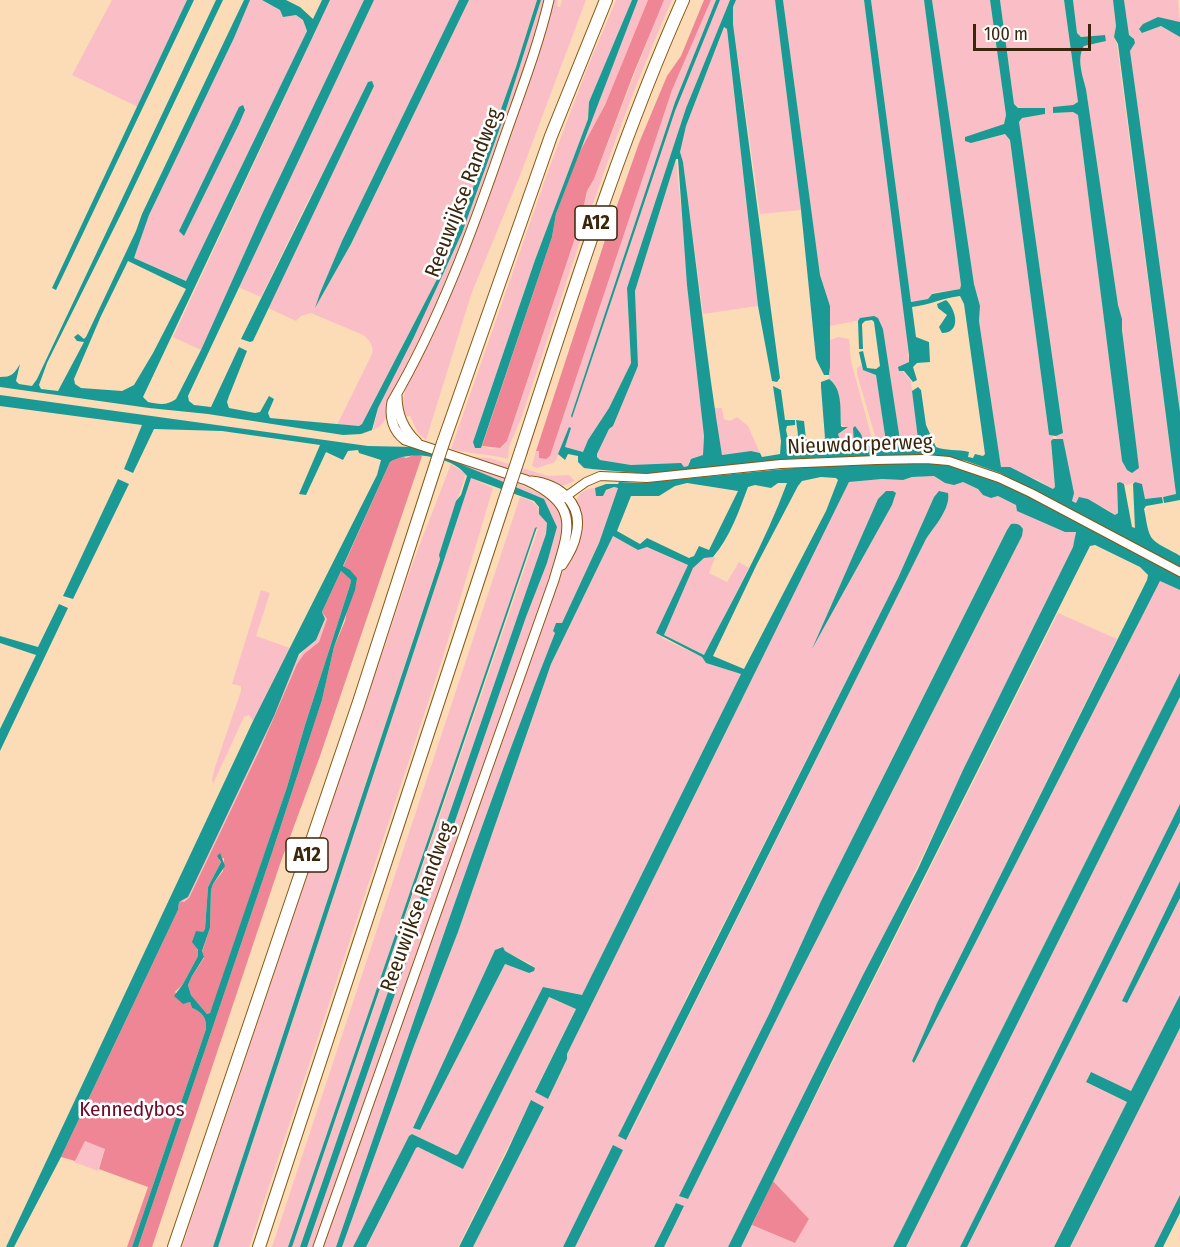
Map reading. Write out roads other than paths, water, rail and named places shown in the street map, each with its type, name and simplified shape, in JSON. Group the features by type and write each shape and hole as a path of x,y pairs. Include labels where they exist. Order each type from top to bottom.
{"highway":[{"name":"A12","path":"583,54 598,0"},
{"name":"A12","path":"174,1247 358,705 436,461 545,155 606,0"},
{"name":"A12","path":"259,1247 612,178 682,0"}],"main road":[{"name":"Reeuwijkse Randweg","path":"318,1247 554,580 568,528 562,499 526,480 420,445 408,433 401,421 397,404 397,394 471,235 540,35 549,0"}],"street":[{"name":"Nieuwdorperweg","path":"562,499 586,482 600,476 647,478 781,464 926,459 949,461 999,478 1031,493 1180,572"}],"water":[{"path":"187,0 194,0 56,290 52,288"},
{"path":"216,0 223,0 47,363 39,385 41,389 58,391 84,342 77,341 74,337 78,334 84,339 86,337 244,0 250,0 149,215 134,258 186,281 307,31 303,20 296,15 283,17 280,10 262,0 286,0 300,7 313,19 322,0 330,0 143,397 148,402 159,404 166,404 176,399 364,0 374,0 188,396 189,401 194,405 211,407 239,347 247,351 227,402 229,408 260,412 269,396 274,399 268,413 270,418 359,426 362,424 448,258 516,67 537,0 541,0 502,122 462,233 378,408 372,430 361,434 343,435 208,414 0,387 0,377 12,374 20,364 16,381 19,384 32,386","holes":["128,261 186,289 134,385 122,391 81,388 75,384 74,379 101,316"]},
{"path":"459,0 469,0 351,244 315,308 342,241"},
{"path":"632,0 638,0 556,214 552,237 481,448 475,448 473,442 535,260 588,119 589,102"},
{"path":"716,0 720,0 675,111 572,418 675,102"},
{"path":"730,0 736,0 733,7 733,24 780,378 777,382 772,381 758,306 727,29 724,27 686,126 680,152 722,455 751,451 760,453 762,457 780,454 781,441 773,386 781,390 785,420 795,420 795,425 787,426 786,430 790,447 796,448 797,445 796,420 804,421 806,439 809,442 817,442 825,438 821,382 829,379 839,394 841,426 848,427 838,434 841,443 847,445 854,443 853,428 855,426 865,445 884,444 886,442 876,375 863,370 859,352 863,351 867,368 876,369 880,366 872,320 862,324 863,349 859,349 858,321 860,318 874,316 878,318 883,329 900,440 906,445 911,445 918,439 912,391 918,387 921,390 926,425 936,447 969,452 968,457 973,458 975,454 983,456 985,454 964,304 960,296 912,307 916,337 929,342 930,362 917,363 913,367 917,380 913,382 904,371 899,371 898,367 909,362 909,355 864,0 871,0 911,302 928,299 932,294 960,289 961,285 924,0 932,0 974,284 980,306 979,321 1001,467 1010,467 1053,489 1055,487 1051,441 1063,439 1074,493 1072,501 1076,503 1079,497 1088,499 1115,515 1118,513 1117,483 1120,482 1124,484 1132,527 1135,528 1133,484 1135,482 1142,484 1145,499 1162,497 1163,503 1146,506 1144,509 1150,534 1153,540 1180,556 1180,568 1000,473 966,461 945,457 912,455 813,458 648,474 584,468 578,462 578,456 568,454 565,460 558,454 569,427 571,428 565,447 583,452 588,440 609,408 631,363 627,288 686,108","holes":["676,159 678,159 687,285 704,436 703,455 691,459 688,466 684,467 681,463 631,465 600,460 597,454 609,429 613,426 638,366 635,291"]},
{"path":"775,0 783,0 820,275 830,306 829,375 824,375 816,359 801,210"},
{"path":"990,0 1000,0 1014,104 1018,108 1045,108 1045,114 1022,118 1019,122 1063,433 1056,436 1049,435 1010,140 1005,134 971,143 965,141 965,137 1004,124 1006,115"},
{"path":"1064,0 1073,0 1077,33 1081,37 1105,35 1106,41 1084,46 1080,62 1122,319 1139,468 1132,473 1127,470 1122,461 1078,115 1073,112 1053,113 1053,107 1073,105 1078,102"},
{"path":"1113,0 1124,0 1129,35 1135,43 1130,51 1180,412 1180,500 1164,503 1163,497 1176,494 1118,44 1114,37 1116,26"},
{"path":"1158,17 1180,22 1180,37 1161,26 1142,33 1139,29 1143,24"},
{"path":"372,81 374,86 253,341 241,339 368,82"},
{"path":"243,105 245,110 239,124 184,236 179,231 239,107"},
{"path":"946,300 954,314 955,325 948,332 942,333 939,327 947,315 938,308 937,304"},
{"path":"0,395 368,446 413,447 451,460 544,499 557,527 547,563 526,617 307,1247 300,1247 546,534 547,523 539,514 539,507 534,501 471,478 218,1247 213,1247 440,559 439,555 456,501 461,495 467,476 460,469 441,459 419,455 398,458 390,462 343,566 357,578 355,590 334,647 322,700 138,1247 132,1247 206,1029 206,1022 199,1011 192,1008 190,1002 183,1004 174,996 198,956 198,950 192,942 196,931 203,932 205,929 208,887 221,862 217,856 220,853 225,866 211,890 210,928 202,951 204,957 188,985 191,995 207,1014 210,1013 287,787 350,585 351,580 341,571 322,612 325,619 316,640 299,654 274,716 188,897 179,902 178,910 61,1157 14,1247 6,1247 253,721 377,475 381,460 359,453 358,450 348,451 343,460 326,452 306,495 299,494 320,445 222,431 154,429 133,473 124,469 142,425 0,406"},
{"path":"924,461 983,475 1038,500 1180,576 1180,590 1160,581 914,1063 912,1061 937,1003 1147,580 1148,575 1140,567 1095,545 1090,546 741,1247 728,1247 918,869 963,770 1073,547 1076,532 1065,532 1017,511 1016,505 998,496 991,498 983,495 978,489 963,482 954,485 945,483 934,476 912,477 903,480 849,482 567,1054 567,1059 548,1099 535,1092 576,1009 549,997 463,1169 416,1148 366,1247 353,1247 409,1136 412,1134 458,1154 543,987 582,995 741,674 706,663 702,657 656,633 688,565 647,547 638,550 613,536 551,664 458,932 414,1046 342,1247 336,1247 469,862 555,633 553,631 556,623 562,623 599,543 618,488 606,490 603,496 596,496 595,488 619,482 641,483 825,465","holes":["821,477 838,480 826,511 744,669 713,656 757,564 802,481","687,483 738,491 709,550 699,546 694,556 689,558 647,538 640,544 617,531 631,496 659,496 675,486","778,483 787,483 759,549 704,655 664,635 693,568 704,558 713,557 719,549 748,487 755,485 771,488"]},
{"path":"118,479 129,484 73,599 63,596"},
{"path":"886,491 896,493 892,505 812,649 878,499"},
{"path":"939,491 948,493 947,505 926,539 626,1140 618,1136 898,578 934,497"},
{"path":"1011,524 1021,526 1022,536 786,1000 688,1199 679,1196 770,1012 821,901"},
{"path":"537,527 292,1247 288,1247 535,528"},
{"path":"59,604 68,608 0,751 0,729 36,655 0,643 0,636 38,647"},
{"path":"1180,673 1180,697 906,1247 893,1247"},
{"path":"1180,804 1180,822 967,1247 960,1247"},
{"path":"1180,881 1180,898 1127,1003 1122,1001"},
{"path":"503,947 505,951 535,968 534,971 529,973 505,964 420,1130 413,1128 495,950"},
{"path":"1180,995 1180,1028 1070,1247 1054,1247 1127,1102 1086,1082 1091,1072 1131,1091"},
{"path":"531,1100 544,1107 473,1247 459,1247 506,1154"},
{"path":"613,1145 623,1150 575,1247 563,1247"},
{"path":"1180,1195 1180,1213 1163,1247 1154,1247"},
{"path":"676,1203 684,1206 664,1247 654,1247"}],"park label":[{"name":"Kennedybos","path":"132,1110"}]}
